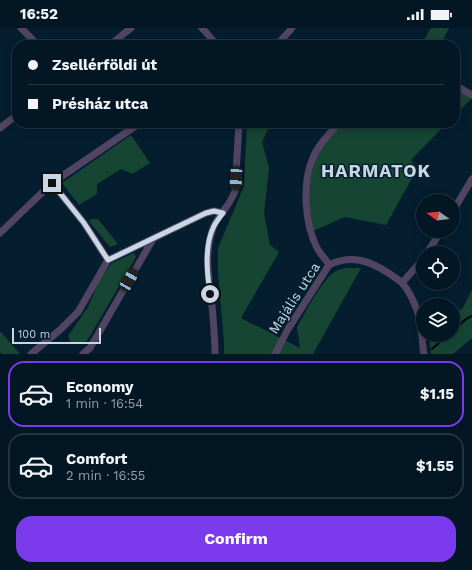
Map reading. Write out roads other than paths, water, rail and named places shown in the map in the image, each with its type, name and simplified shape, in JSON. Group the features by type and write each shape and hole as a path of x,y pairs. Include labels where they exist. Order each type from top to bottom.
{"street":[{"path":"21,28 33,40"},
{"path":"116,40 131,28"},
{"path":"202,28 213,40"},
{"path":"281,40 292,28"},
{"path":"460,88 472,94"},
{"path":"0,128 12,119"},
{"path":"0,233 52,183 133,128"},
{"path":"216,354 207,271 208,248 214,227 232,200 235,191 239,128"},
{"path":"329,266 317,248 311,232 306,202 308,179 312,161 322,143 335,128"},
{"path":"460,199 472,179"},
{"path":"52,183 84,223 108,260"},
{"path":"31,354 61,329 78,312 108,260 206,213 214,211 223,213"},
{"path":"83,354 90,348 153,239"},
{"name":"Majális utca","path":"275,354 288,329 329,266 337,261 347,259 371,263 402,283 419,317 424,354"},
{"path":"402,283 416,267"}],"waterway":[{"path":"460,325 472,316"},
{"path":"432,349 440,342"}],"district":[{"name":"HARMATOK","path":"376,170"}]}
